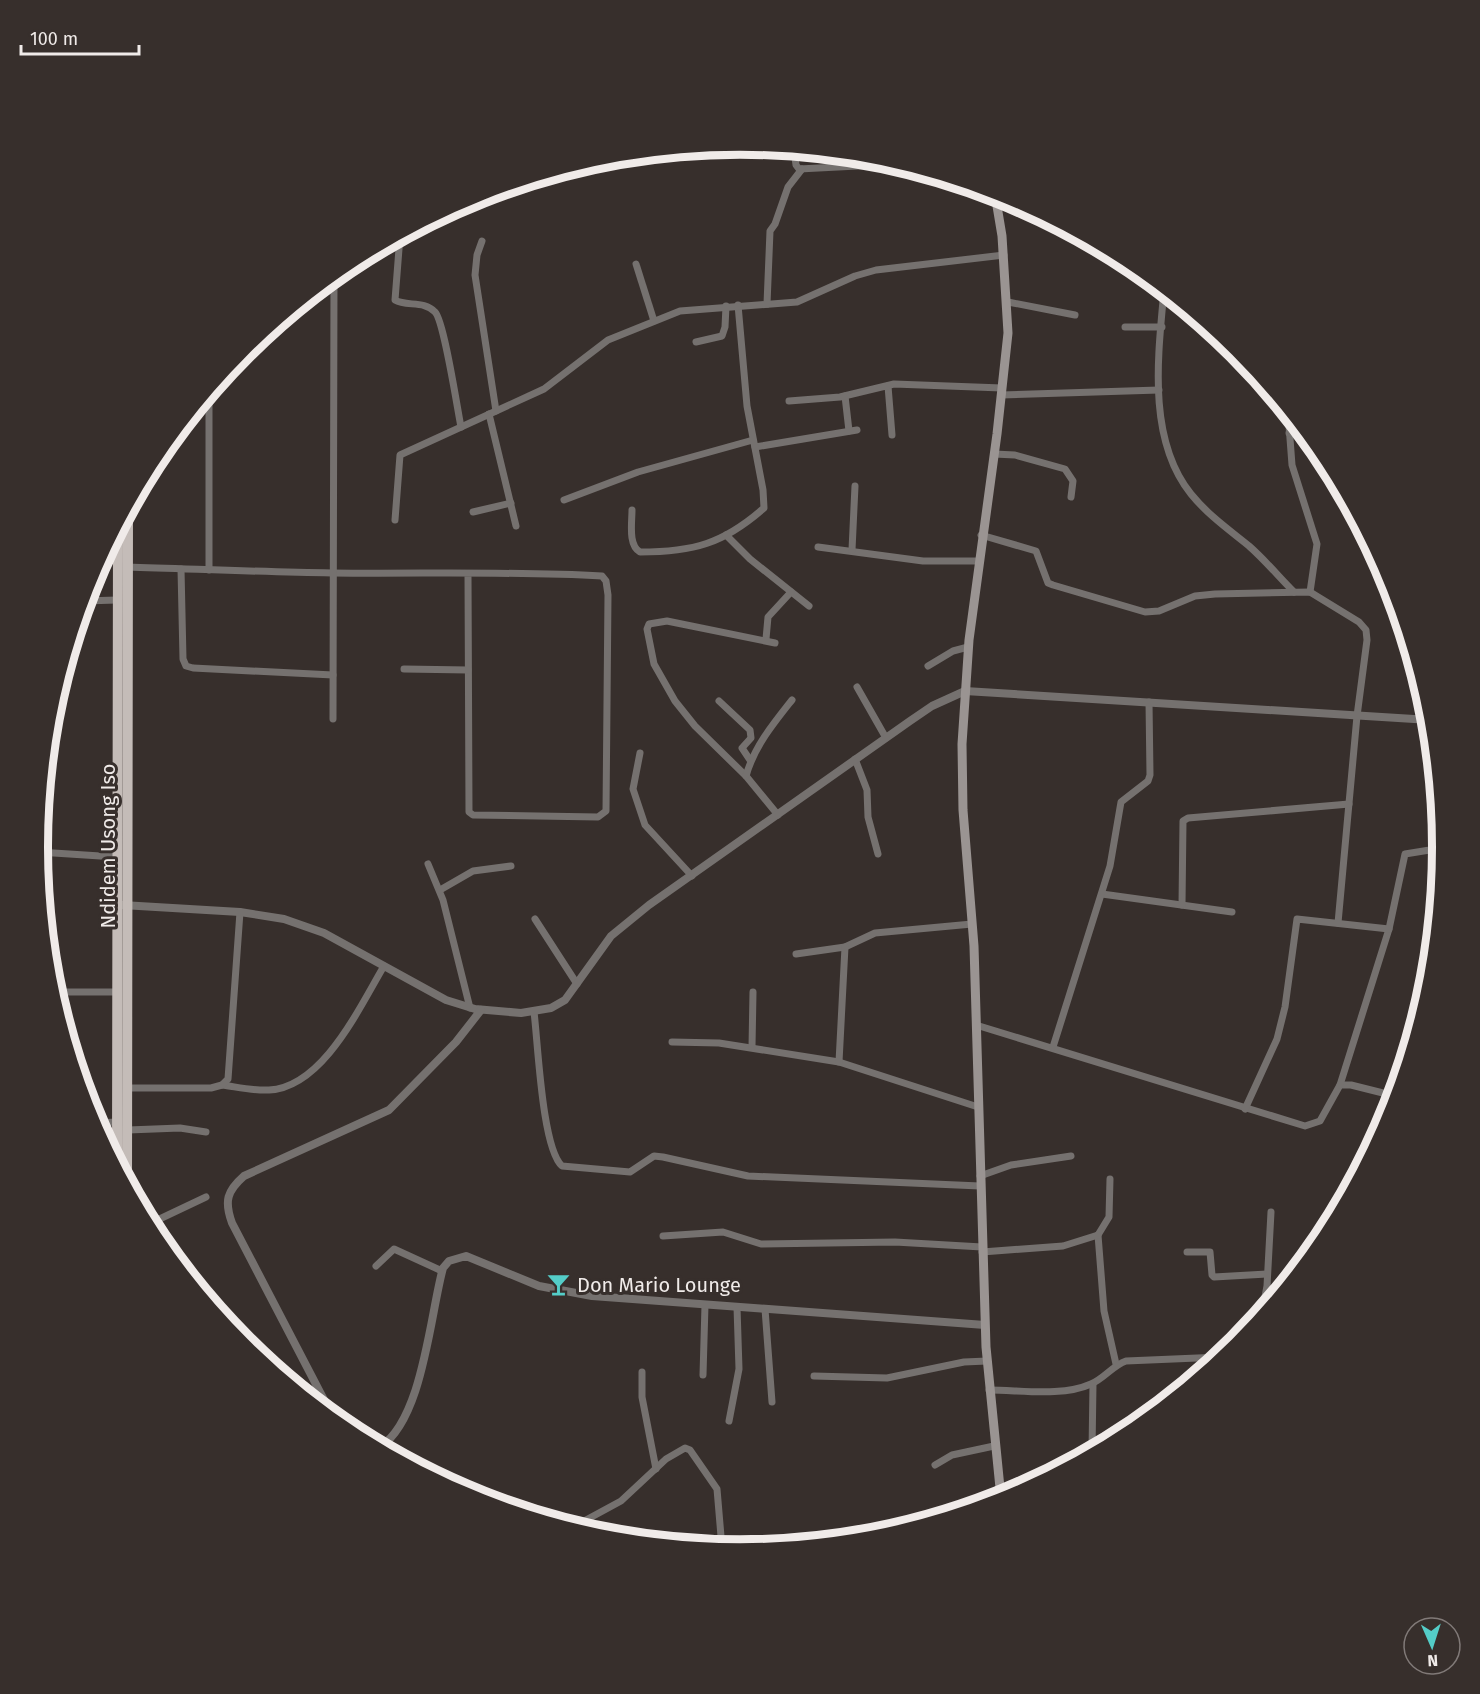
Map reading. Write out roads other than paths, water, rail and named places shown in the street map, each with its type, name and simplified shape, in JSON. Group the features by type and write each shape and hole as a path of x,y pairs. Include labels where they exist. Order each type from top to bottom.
{"highway":[{"name":"Ndidem Usong Iso","path":"117,1148 128,525"},
{"name":"Ndidem Usong Iso","path":"115,549 116,857 121,905 128,1088 127,1168"}],"main road":[{"path":"997,205 1004,255 1008,333 968,647 963,810 972,924 985,1325 994,1446 1000,1488"}],"street":[{"path":"795,157 796,165 802,169 861,166"},
{"path":"766,304 770,231 775,224 788,187 802,169"},
{"path":"482,241 477,255 476,275 492,413 516,526"},
{"path":"399,245 395,300 428,307 436,312 443,335 461,427"},
{"path":"395,520 400,455 553,384 596,347 654,321 686,309 797,302 855,276 876,270 1004,255"},
{"path":"636,264 654,321"},
{"path":"333,719 334,288"},
{"path":"1163,300 1159,390 1160,418 1175,466 1190,493 1212,518 1250,548 1294,592"},
{"path":"1008,302 1075,315"},
{"path":"632,510 633,543 640,552 675,552 696,549 726,535 764,508 747,406 738,305"},
{"path":"696,342 722,336 726,306"},
{"path":"1125,327 1162,327"},
{"path":"789,401 845,396 888,386 1001,392 1159,390"},
{"path":"888,386 892,435"},
{"path":"845,396 849,431"},
{"path":"209,404 209,570"},
{"path":"1288,425 1292,465 1317,544 1311,592"},
{"path":"564,500 638,472 754,444 857,430"},
{"path":"1289,433 1294,433"},
{"path":"994,454 1015,456 1065,469 1073,481 1071,497"},
{"path":"852,550 855,486"},
{"path":"473,512 511,503"},
{"path":"726,535 750,560 809,606"},
{"path":"981,535 1036,551 1048,583 1145,612 1159,611 1195,596 1311,592 1359,622 1366,630 1367,640 1357,716 1338,923"},
{"path":"818,547 922,561 978,561"},
{"path":"127,567 332,573 468,574 583,575 602,576 606,580 606,801 603,814 598,817 473,815 469,812 468,574"},
{"path":"181,569 183,659 186,666 333,675"},
{"path":"766,639 768,616 791,592"},
{"path":"94,601 117,600"},
{"path":"775,643 766,639 667,621 656,621 649,624 648,629 654,664 670,693 695,726 746,776 778,815"},
{"path":"928,666 953,651 968,647"},
{"path":"404,669 468,670"},
{"path":"857,687 886,738"},
{"path":"121,905 240,912 312,927 447,1000 481,1010 534,1012 559,1005 621,926 932,706 965,691 1420,719"},
{"path":"746,776 750,760 769,729 792,700"},
{"path":"719,701 750,730 751,738 742,748 750,760"},
{"path":"1053,1047 1110,866 1121,802 1148,781 1150,775 1149,702"},
{"path":"640,753 633,789 645,825 692,876"},
{"path":"855,759 867,790 870,828 878,854"},
{"path":"1182,905 1183,821 1188,818 1349,804"},
{"path":"976,1025 1210,1096 1245,1110 1305,1126 1313,1125 1320,1121 1340,1085 1389,929 1405,854 1432,850"},
{"path":"48,853 116,857"},
{"path":"428,864 440,890 470,1008"},
{"path":"440,890 472,871 511,866"},
{"path":"1102,894 1232,912"},
{"path":"222,1085 231,1072 240,912"},
{"path":"535,919 577,984"},
{"path":"1245,1110 1277,1039 1286,1007 1297,919 1389,929"},
{"path":"796,954 845,946 875,933 972,924"},
{"path":"838,1062 845,946"},
{"path":"128,1088 222,1085 269,1090 294,1084 327,1056 384,966"},
{"path":"64,992 118,992"},
{"path":"752,1047 753,992"},
{"path":"324,1399 232,1223 226,1207 227,1199 232,1188 244,1176 389,1110 456,1042 481,1010"},
{"path":"534,1012 545,1118 555,1158 562,1166 630,1172 654,1156 748,1176 980,1186"},
{"path":"672,1042 719,1043 838,1062 978,1107"},
{"path":"1340,1085 1352,1085 1386,1094"},
{"path":"106,1123 117,1122"},
{"path":"128,1130 180,1128 206,1132"},
{"path":"980,1176 1011,1165 1071,1156"},
{"path":"1110,1179 1109,1217 1098,1235 1104,1311 1116,1364"},
{"path":"158,1219 206,1197"},
{"path":"1264,1298 1271,1212"},
{"path":"663,1236 723,1232 761,1244 884,1242 982,1249 1063,1246 1098,1235"},
{"path":"376,1266 394,1249 442,1272"},
{"path":"1187,1252 1210,1252 1214,1277 1267,1274"},
{"path":"386,1441 399,1425 421,1374 442,1272 449,1261 466,1256 538,1286 564,1292 705,1305 985,1325"},
{"path":"703,1375 705,1305"},
{"path":"729,1421 739,1370 737,1307"},
{"path":"765,1309 772,1402"},
{"path":"989,1390 1072,1390 1093,1384 1116,1364 1137,1359 1206,1357"},
{"path":"814,1376 887,1378 964,1362 987,1361"},
{"path":"642,1372 642,1397 656,1469"},
{"path":"1092,1442 1093,1384"},
{"path":"935,1465 952,1455 994,1446"},
{"path":"585,1521 621,1502 680,1449 690,1450 717,1489 721,1539"}],"place":[{"name":"Don Mario Lounge","path":"559,1285"}]}
